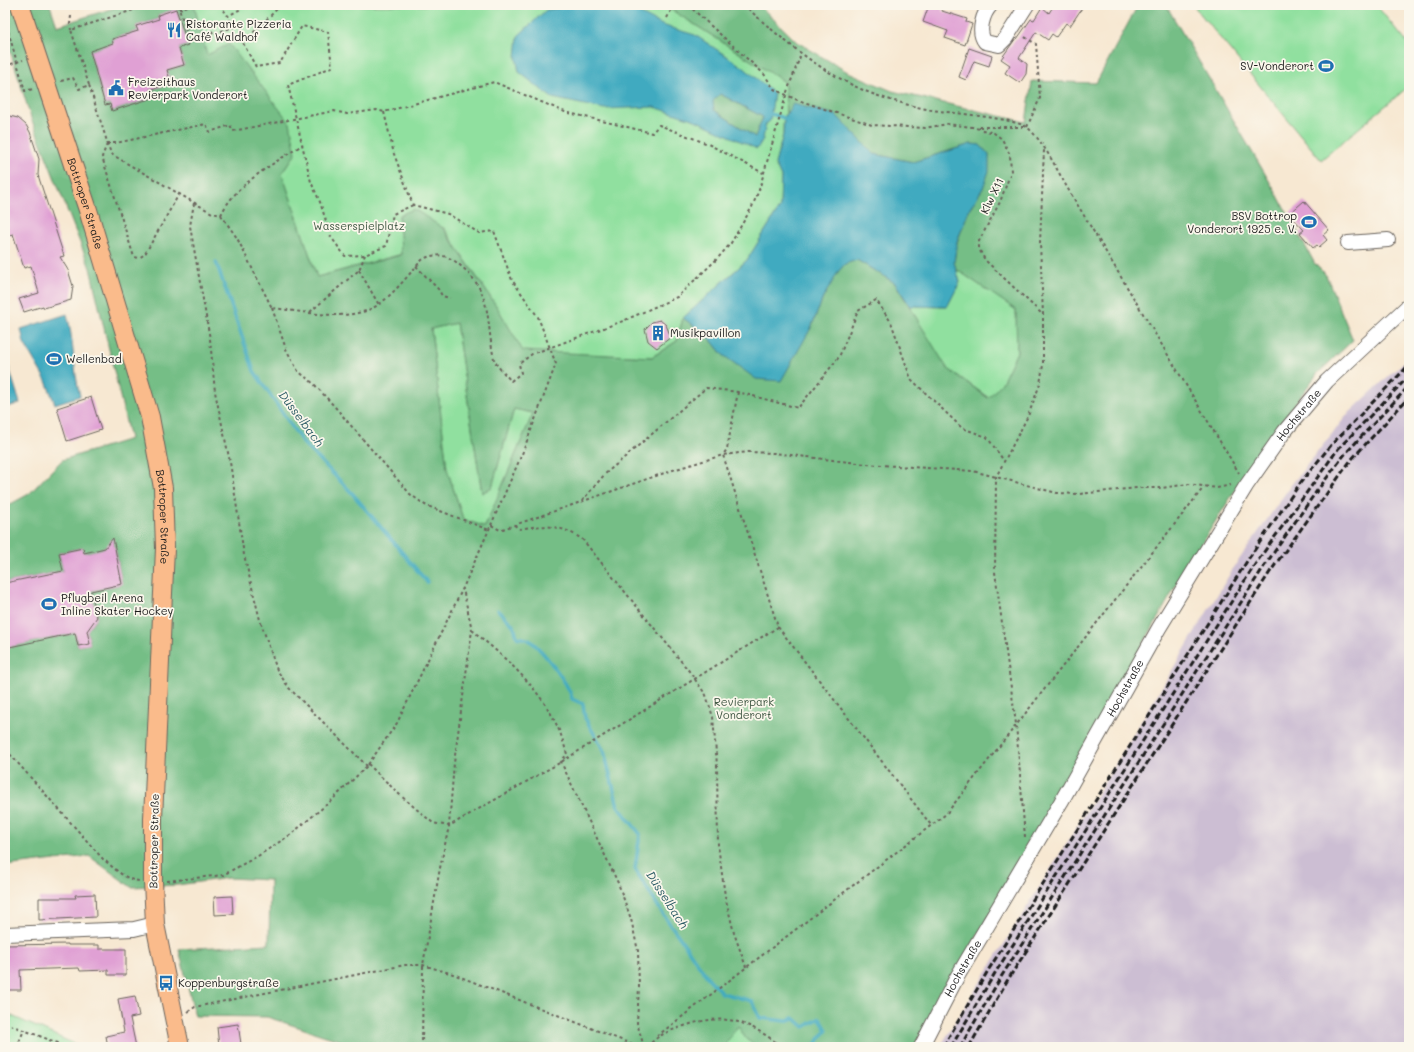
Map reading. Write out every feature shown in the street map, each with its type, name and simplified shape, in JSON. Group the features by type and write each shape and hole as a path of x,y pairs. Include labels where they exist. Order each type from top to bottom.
{"main road":[{"name":"Bottroper Straße","path":"20,5 106,268 150,418 161,468 164,507 165,555 153,819 153,881 155,924 180,1047"}],"street":[{"path":"984,7 981,33 985,42 999,46 1027,5"},
{"path":"1348,243 1388,240"},
{"name":"Hochstraße","path":"921,1047 958,977 1027,860 1176,599 1246,486 1284,432 1306,404 1344,364 1409,305"},
{"path":"5,934 134,929 155,924"}],"path":[{"path":"71,30 149,5"},
{"path":"178,5 190,43"},
{"path":"179,9 191,5"},
{"path":"210,25 213,34 233,27 228,16 220,5"},
{"path":"228,16 248,5"},
{"path":"5,753 8,752 103,859 133,880 153,881 223,875 251,860 290,835 332,800 368,765 397,723 463,588 489,530 550,382 556,364 551,349 538,317 512,280 494,231 479,232 448,214 413,205 393,214 386,246 365,255 344,256 331,237 320,202 311,182 288,85 332,67 328,32 302,26 280,63 256,67 243,42 279,7 277,5"},
{"path":"667,18 674,5"},
{"name":"Klw X11","path":"688,5 764,74 774,89 786,95 872,125 924,128 947,124 972,127 994,133 1002,139 1008,148 1011,164 1008,182 1000,202 980,236 979,249 985,260 1043,315"},
{"path":"744,5 801,54 841,80 889,100 931,110 1000,119 1027,127 1044,150 1229,454 1246,486"},
{"path":"71,16 71,30 111,154 212,213 221,215 237,238 272,308 286,349 298,371 314,384 335,407 410,494 425,505 489,530"},
{"path":"5,20 25,91"},
{"path":"1012,29 1036,44 1040,98 1027,127"},
{"path":"272,308 348,314 367,310 379,305 416,266 428,256 437,254 453,260 471,276 480,290 487,305 494,361 511,381 521,373 519,364 532,354 551,349 677,297 731,243 752,207 786,95 801,54"},
{"path":"5,79 8,78 5,67 17,61 37,56"},
{"path":"65,80 73,78 79,89 89,85"},
{"path":"107,143 116,143 206,124 210,132 230,125 233,131 334,111 347,114 377,110 384,112 494,82 565,112 652,133 659,125 708,144 763,173"},
{"path":"384,112 394,154 413,205"},
{"path":"972,127 1027,127"},
{"path":"107,143 102,157 134,257 139,258 145,254 179,194"},
{"path":"221,215 225,207 234,196 256,176 302,145"},
{"path":"1027,860 1016,724 995,572 996,477 1028,416 1040,384 1043,365 1043,315 1040,243 1044,150"},
{"path":"194,203 190,226 210,339 215,392 230,462 244,555 260,620 278,670 289,688 400,796 433,823 449,826 610,732 778,628"},
{"path":"309,312 359,270 365,255"},
{"path":"416,266 439,290 442,296 450,298"},
{"path":"359,270 379,305"},
{"path":"581,501 605,474 706,388 738,392 798,408 839,357 858,311 876,300 891,322 911,379 962,428 987,437 1004,461"},
{"path":"723,455 728,449 738,392"},
{"path":"491,525 500,530 581,501 723,455 748,452 774,453 866,464 973,471 1057,493 1079,494 1137,488 1162,488 1188,484 1217,488 1233,484 1246,486"},
{"path":"723,455 778,628 931,825"},
{"path":"560,762 618,883 631,919 638,952 639,987 637,1023 646,1047 657,1036 946,814 1205,487"},
{"path":"514,525 520,529 534,526 559,527 571,531 583,540 695,679 706,695 713,716 720,859 725,896 734,933 746,967"},
{"path":"422,1047 423,965 449,826 454,763 472,630 463,588"},
{"path":"472,630 497,651 522,676 544,702 558,728 567,754 560,762"},
{"path":"173,1013 188,1012 196,1007 405,965 423,965 453,974 639,1047"},
{"path":"657,1036 697,1022 714,1018 729,1019 747,1024 759,1030 782,1047"},
{"path":"5,1023 58,1043 58,1047"},
{"path":"17,1047 24,1030"},
{"path":"48,1047 50,1040"}],"shaded area":[{"path":"1409,357 1409,1047 940,1047 1114,767 1234,567 1291,485 1347,415"}],"green space":[{"name":"Revierpark Vonderort","path":"5,5 50,5 57,26 123,5 194,5 207,55 229,44 290,123 296,153 282,173 317,277 401,255 399,215 414,209 443,228 497,307 523,351 652,357 677,341 683,318 707,335 723,355 811,328 834,276 845,264 857,260 895,283 947,368 988,398 1002,383 1017,352 1016,310 956,269 954,262 957,242 969,210 983,188 989,155 980,145 971,144 913,162 873,154 790,109 786,113 785,82 664,5 759,5 797,42 846,71 892,91 1026,122 1032,81 1096,83 1138,5 1166,5 1278,196 1315,264 1326,275 1353,340 1317,374 1260,451 1186,568 1054,803 914,1047 758,1047 746,1039 738,1026 723,1047 360,1047 267,1017 195,1016 179,949 269,944 270,880 228,878 177,885 131,887 89,856 5,866 5,648 75,633 78,646 90,644 87,631 97,617 91,591 122,584 114,542 105,548 84,553 82,548 59,553 63,571 5,583 5,507 29,494 62,460 130,439 90,268 31,118 5,34","holes":["176,9 188,45 179,48 184,65 167,70 171,83 150,90 152,98 112,111 110,104 105,105 90,51 113,43 112,39 138,31 136,26 159,19 158,15","456,323 482,493 492,487 514,409 533,413 485,527 463,519 447,469 431,329"]},
{"name":"Wasserspielplatz","path":"526,5 540,7 552,5 664,5 785,82 786,113 783,123 783,135 775,164 781,177 780,207 747,260 683,318 677,341 652,357 523,352 497,307 444,228 399,215 402,254 317,277 282,173 296,153 207,55 194,6"},
{"name":"SV-Vonderort","path":"1193,5 1376,5 1409,45 1409,86 1321,160"},
{"path":"720,94 763,117 755,137 714,110 713,101"},
{"path":"956,269 1016,309 1017,352 1002,383 989,398 947,368 927,338 910,306 947,307 960,282"},
{"path":"456,323 482,493 492,487 514,409 533,413 485,527 463,519 447,469 431,329"},
{"path":"5,1013 77,1045 77,1047 5,1047"},
{"path":"738,1026 746,1039 758,1047 723,1047"}],"water":[{"path":"578,5 603,5 632,9 662,25 695,35 743,67 774,93 770,121 766,124 763,139 757,149 695,120 654,107 604,109 552,98 519,72 516,57 518,36 546,10","holes":["720,94 763,117 755,137 714,110 713,101"]},
{"path":"793,104 836,115 874,154 913,162 971,144 980,145 989,155 989,171 983,188 969,210 957,242 954,262 960,282 947,307 910,306 895,283 857,260 845,264 838,272 823,298 811,328 781,381 756,379 723,355 707,335 683,318 747,260 780,207 781,177 775,164 783,135 784,118"},
{"name":"Wellenbad","path":"67,314 80,396 55,404 46,381 24,343 21,329"},
{"path":"5,355 20,403 5,408"}],"building":[{"path":"929,5 944,5 942,11 967,19 966,22 972,24 965,45 945,38 948,31 923,22"},
{"path":"1054,5 1084,5 1070,26 1066,23 1056,37 1052,34 1048,40 1036,32 1019,58 1027,64 1026,74 1020,83 1005,73 1010,65 1001,59 1031,19 1034,20 1042,7 1049,13"},
{"path":"176,9 188,45 179,48 184,65 167,70 171,83 150,90 152,98 112,111 110,104 105,105 90,51 113,43 112,39 138,31 136,26 159,19 158,15"},
{"path":"969,48 992,56 989,66 974,61 966,80 959,77"},
{"path":"5,115 18,118 26,125 30,132 39,159 38,175 64,256 60,257 68,270 73,286 71,300 24,312 19,299 39,293 31,266 24,268 13,234 5,236"},
{"name":"BSV Bottrop Vonderort 1925 e. V.","path":"1304,201 1329,230 1323,235 1327,240 1319,247 1317,245 1313,248 1300,233 1304,230 1289,214"},
{"name":"Musikpavillon","path":"660,320 666,325 671,337 657,348 648,341 645,329 652,322"},
{"path":"91,397 101,430 67,441 57,408"},
{"name":"Pflugbeil Arena Inline Skater Hockey","path":"113,538 122,584 91,591 97,617 87,631 90,644 78,646 75,633 5,648 5,583 63,571 59,553 83,548 84,553 105,548"},
{"path":"95,894 96,917 39,920 39,898 76,898 75,895"},
{"path":"232,896 233,914 215,915 214,897"},
{"path":"5,945 99,945 99,949 126,949 126,975 108,975 108,970 80,971 79,968 20,970 21,990 5,990"},
{"path":"135,996 139,1016 130,1018 136,1047 108,1047 106,1036 124,1032 118,999"},
{"path":"238,1024 241,1044 219,1047 217,1027"}],"waterway":[{"path":"771,114 784,118"},
{"name":"Düsselbach","path":"216,262 254,371 303,443 352,493 427,582"},
{"name":"Düsselbach","path":"498,610 514,626 517,637 529,640 547,658 561,676 572,699 583,704 585,718 604,751 618,806 640,834 635,869 661,911 708,978 722,993 752,1001 760,1018 785,1021 794,1018 804,1027 820,1018 827,1030 816,1043 822,1047"}],"railway":[{"path":"943,1047 989,969 1249,558 1301,482 1332,444 1409,365"},
{"path":"951,1047 995,973 1256,563 1338,449 1409,376"},
{"path":"960,1047 1001,977 1263,568 1316,492 1345,454 1409,386"},
{"path":"969,1047 1007,981 1270,572 1351,460 1409,397"}],"place":[{"name":"Ristorante Pizzeria Café Waldhof","path":"174,30"},
{"name":"SV-Vonderort","path":"1326,66"},
{"name":"Freizeithaus Revierpark Vonderort","path":"116,88"},
{"name":"BSV Bottrop Vonderort 1925 e. V.","path":"1309,222"},
{"name":"Musikpavillon","path":"658,333"},
{"name":"Wellenbad","path":"54,359"},
{"name":"Pflugbeil Arena Inline Skater Hockey","path":"49,604"},
{"name":"Koppenburgstraße","path":"166,983"}]}
